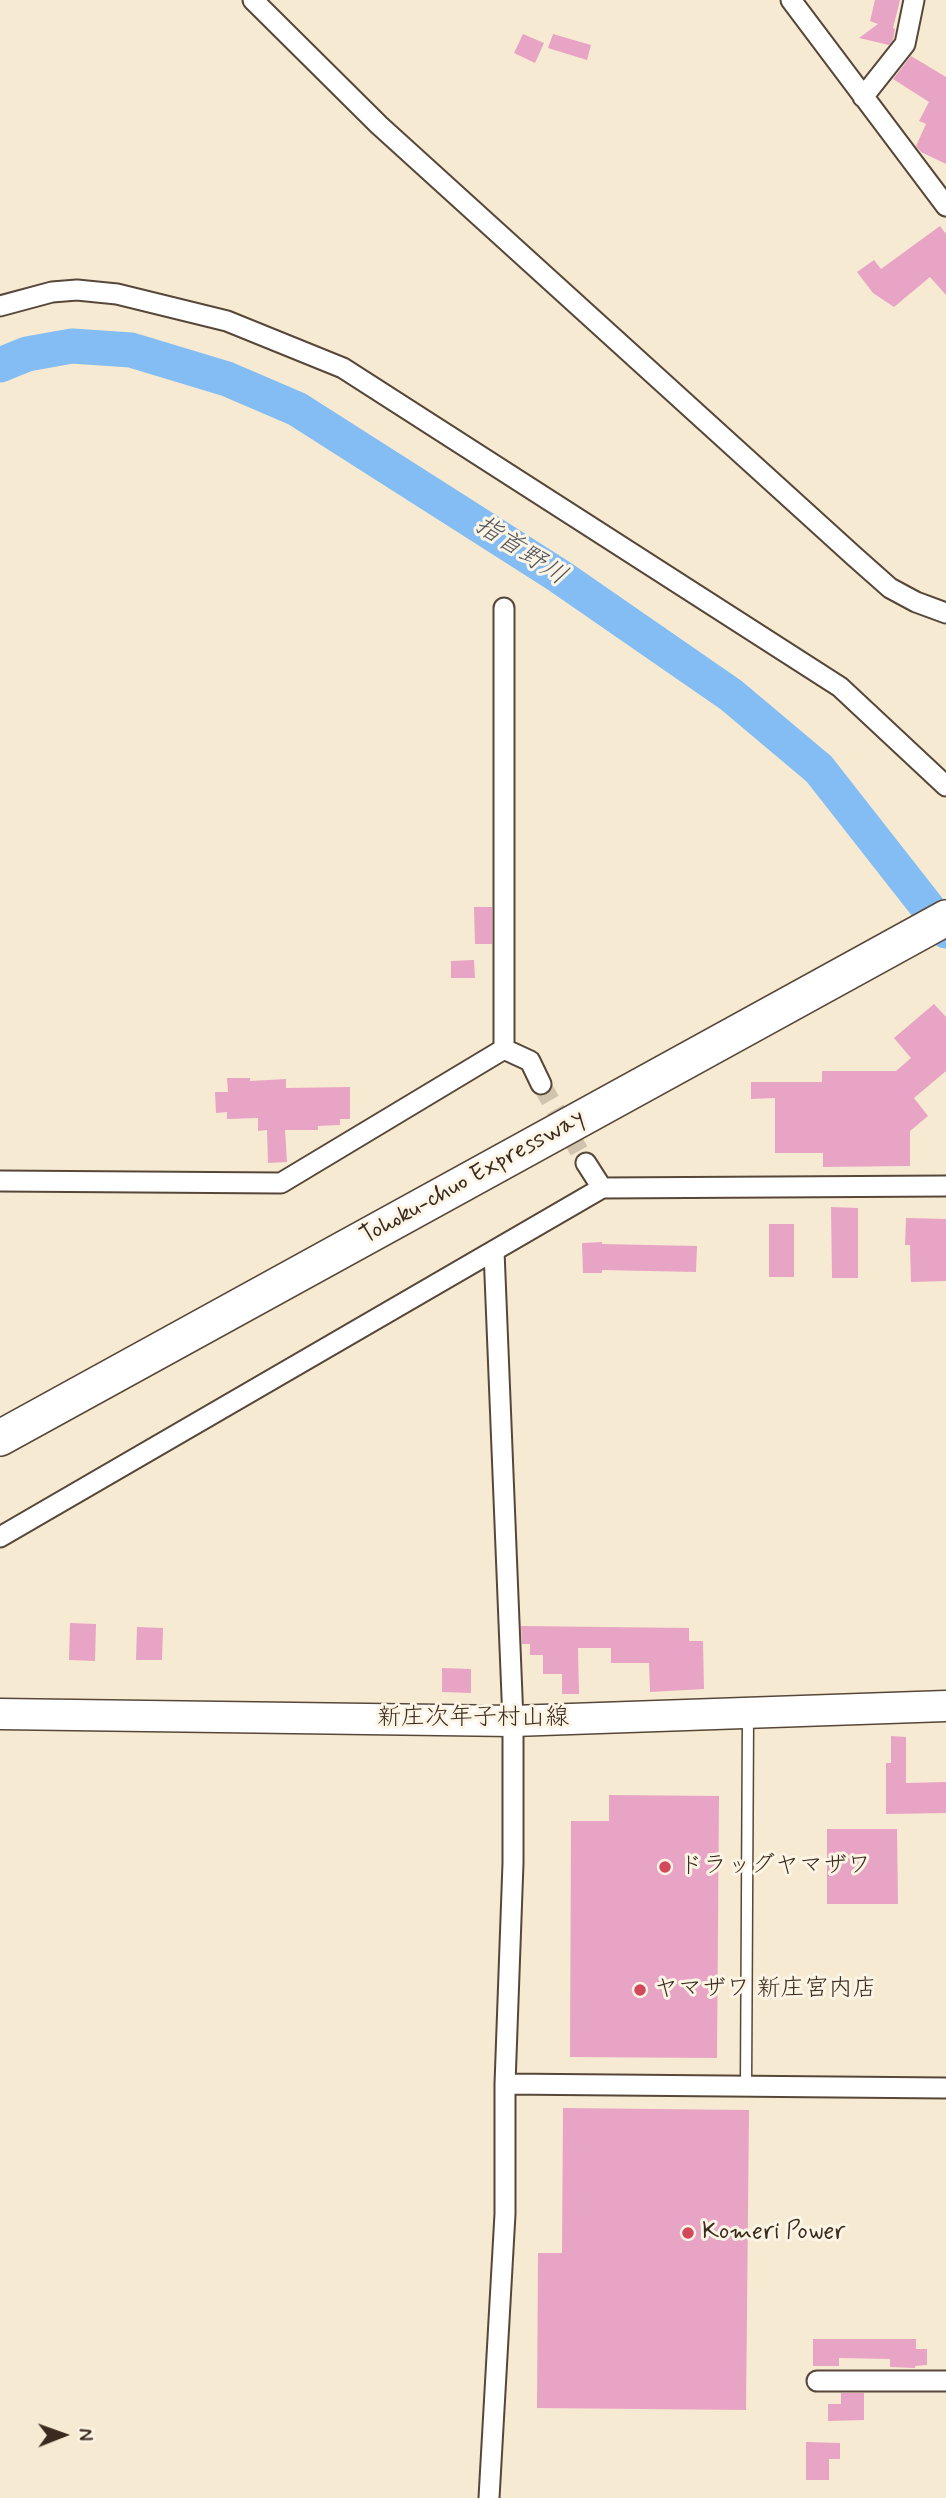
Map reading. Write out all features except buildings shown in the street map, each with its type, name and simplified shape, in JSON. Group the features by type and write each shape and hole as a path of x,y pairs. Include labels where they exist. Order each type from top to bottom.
{"highway":[{"name":"Tohoku-chuo Expressway","path":"0,1438 946,918"}],"main road":[{"name":"新庄次年子村山線","path":"0,1714 513,1721 946,1706"}],"street":[{"path":"253,0 379,125 890,588 916,602 946,613"},
{"path":"791,0 946,206"},
{"path":"863,97 905,44 914,0"},
{"path":"0,306 52,292 77,290 117,295 227,320 343,368 840,687 946,786"},
{"path":"504,1049 505,608"},
{"path":"504,1049 530,1061 541,1084"},
{"path":"0,1181 281,1183 504,1049"},
{"path":"586,1163 602,1188"},
{"path":"0,1537 602,1188 946,1186"},
{"path":"489,2498 505,2214 505,2084 513,1863 513,1721 494,1251"},
{"path":"505,2084 946,2088"},
{"path":"817,2381 946,2381"}],"lane":[{"path":"746,2086 748,1713"}],"waterway":[{"name":"指首野川","path":"0,365 27,354 72,346 131,350 227,379 297,409 559,576 731,695 819,769 946,931"}],"tunnel":[{"path":"541,1084 586,1163"}],"place":[{"name":"ドラッグヤマザワ","path":"665,1867"},
{"name":"ヤマザワ 新庄宮内店","path":"640,1990"},
{"name":"Komeri Power","path":"688,2233"}]}
